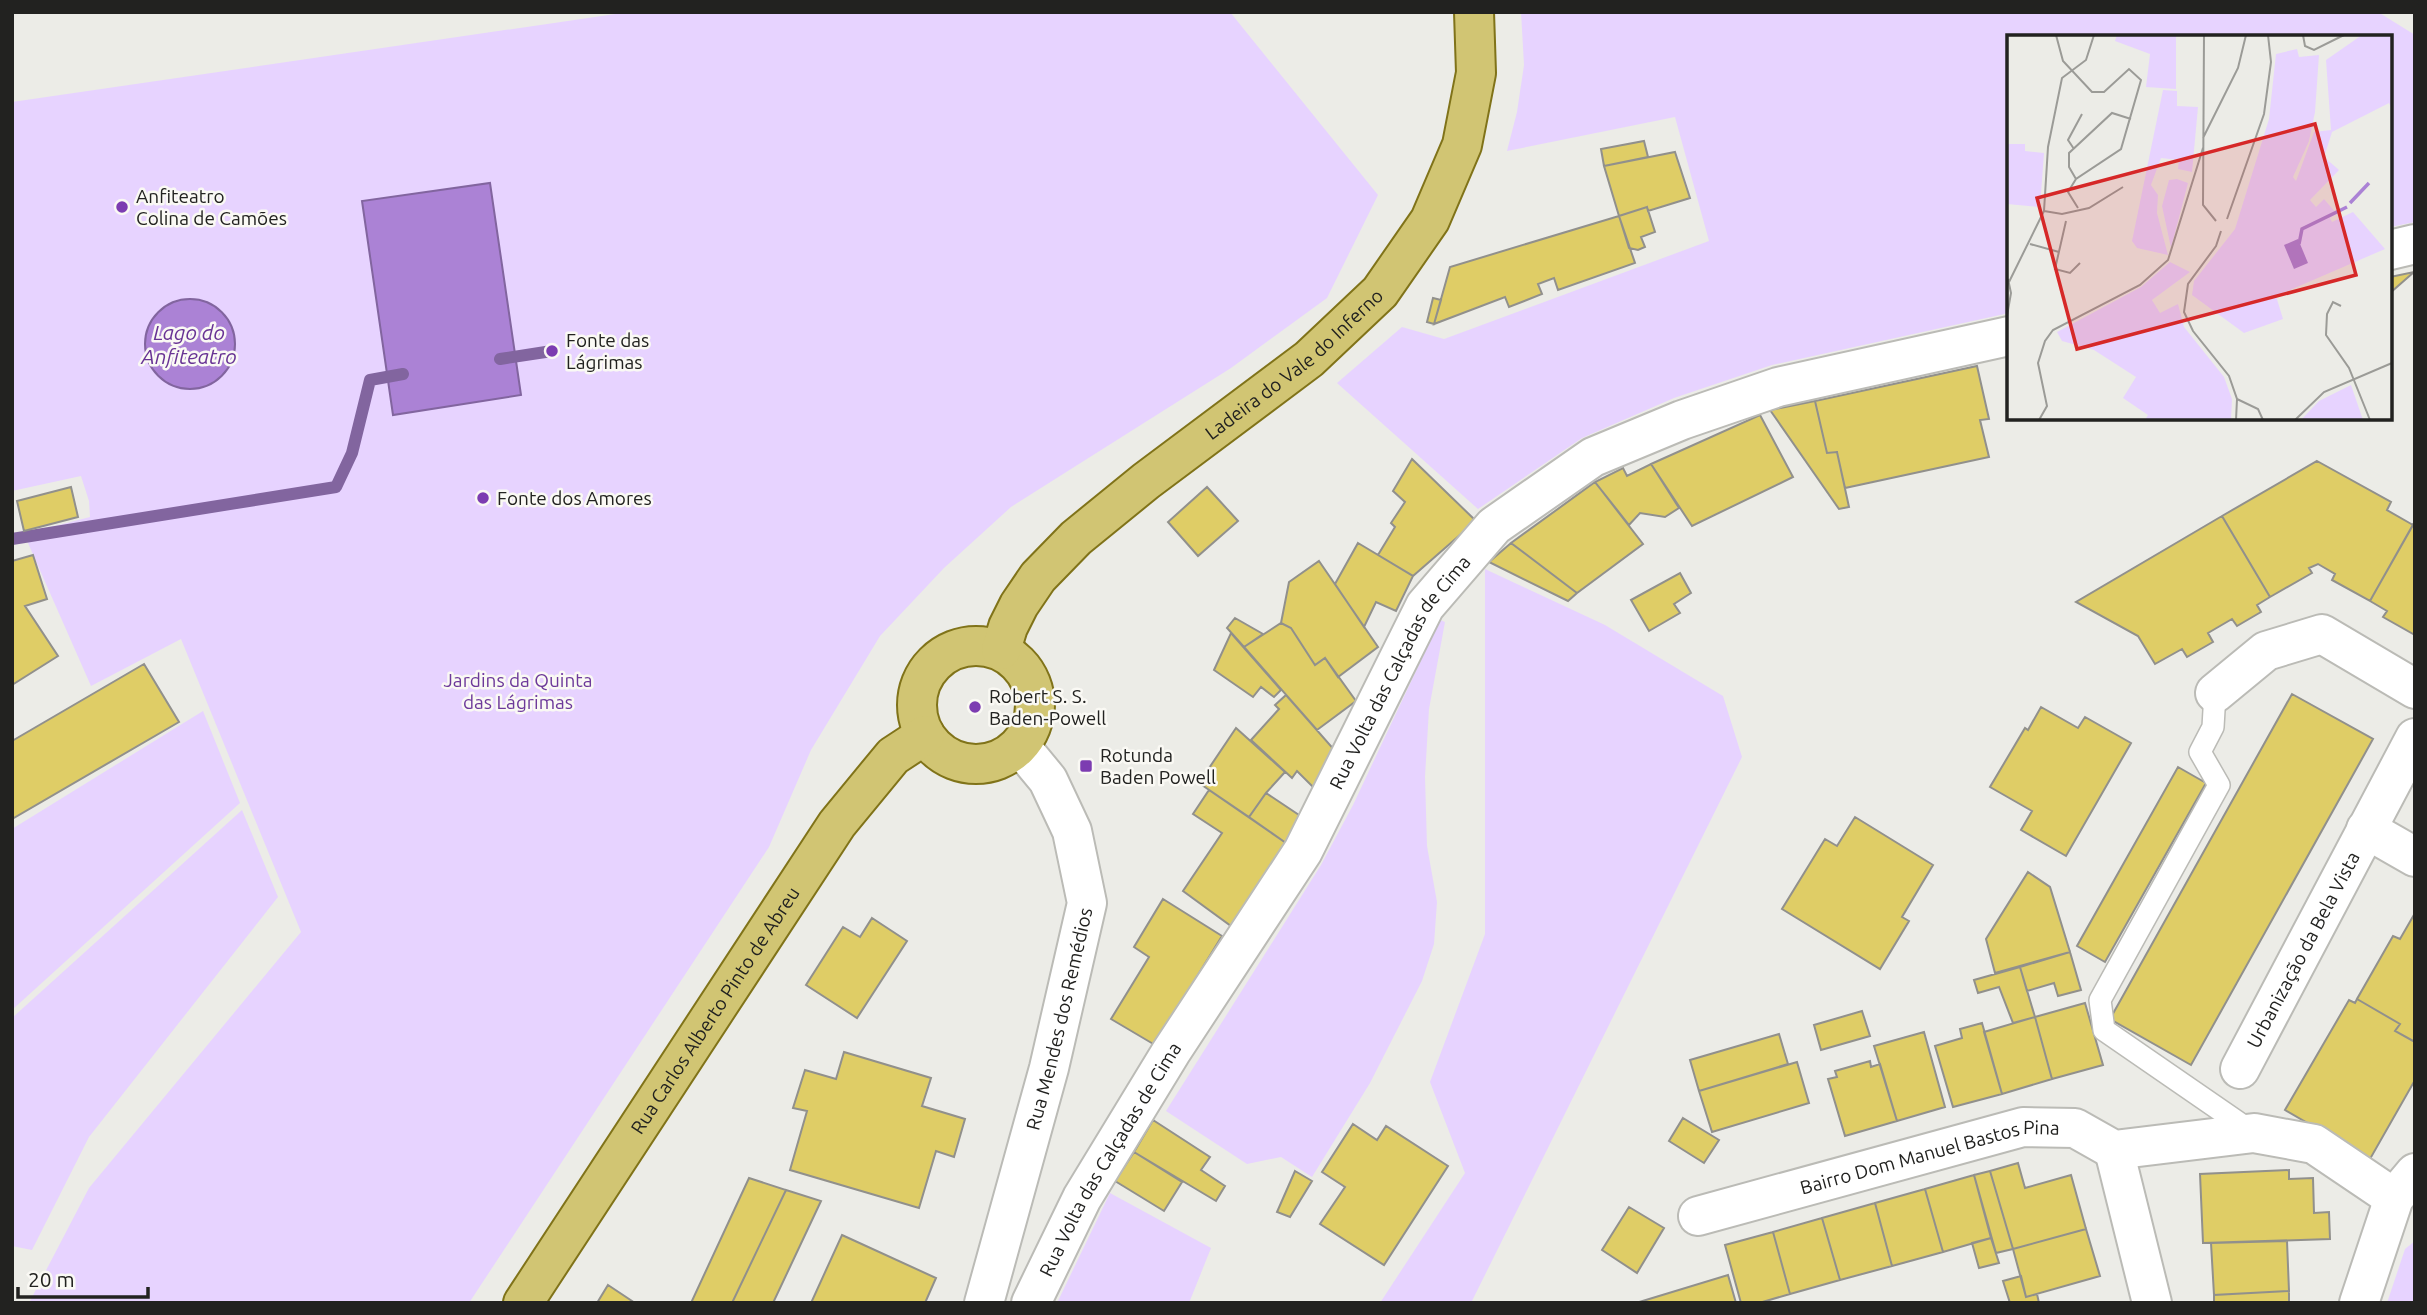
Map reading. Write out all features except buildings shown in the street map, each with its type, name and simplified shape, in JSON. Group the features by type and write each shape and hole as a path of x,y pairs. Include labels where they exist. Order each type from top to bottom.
{"main road":[{"name":"Ladeira do Vale do Inferno","path":"1001,650 1019,605 1038,577 1076,538 1146,481 1309,359 1380,292 1430,220 1462,145 1476,73 1474,12"},
{"path":"981,645 1001,650 1024,668 1032,683 1036,699 1030,732 1020,746 1005,758 986,764 967,764 949,758 932,746 925,735 916,708 918,691 924,676 934,662 948,652 964,646 981,645"},
{"name":"Rua Carlos Alberto Pinto de Abreu","path":"523,1303 837,824 893,756 925,735"}],"street":[{"path":"2392,250 2415,244"},
{"name":"Rua Volta das Calçadas de Cima","path":"1031,1303 1082,1198 1171,1052 1303,851 1425,606 1494,526 1592,457 1682,420 1778,387 2007,336"},
{"path":"2214,693 2266,651 2322,634 2415,689"},
{"name":"Urbanização da Bela Vista","path":"2240,1069 2415,738"},
{"name":"Rua Mendes dos Remédios","path":"984,1303 1049,1068 1087,903 1072,831 1048,780 1020,746"},
{"name":"Urbanização da Bela Vista","path":"2367,829 2415,857"},
{"name":"Bairro Dom Manuel Bastos Pina","path":"1698,1216 2023,1127 2074,1128 2114,1150"},
{"path":"2152,1303 2114,1150 2254,1133 2314,1144 2404,1185 2359,1303"}],"lane":[{"path":"2214,693 2213,727 2200,752 2219,785 2100,1000 2104,1030 2254,1133"}],"green space":[{"name":"Jardins da Quinta das Lágrimas","path":"629,12 1230,12 1378,195 1327,298 1231,368 1011,507 944,568 880,636 811,750 769,847 469,1303 29,1303 89,1188 301,932 181,639 91,686 24,534 90,517 89,501 81,476 12,491 12,102","holes":["489,183 521,395 394,414 362,202"]},
{"path":"1521,12 2378,12 2415,35 2415,222 2392,227 2392,35 2007,35 2007,313 1772,365 1674,398 1582,438 1478,509 1337,383 1402,327 1444,339 1709,241 1675,117 1507,151 1517,112 1524,65"},
{"path":"1485,569 1605,625 1723,696 1742,757 1471,1303 1380,1303 1465,1173 1430,1082 1485,934"},
{"path":"1440,620 1445,622 1429,709 1425,777 1427,846 1437,902 1434,944 1422,981 1370,1083 1312,1177 1281,1157 1247,1164 1166,1111 1321,865 1353,805"},
{"path":"203,711 240,803 12,1010 12,829"},
{"path":"242,810 278,897 89,1137 32,1250 12,1246 12,1018"},
{"path":"1110,1193 1211,1248 1189,1303 1057,1303"},
{"path":"2415,1241 2415,1303 2387,1303 2405,1249"}],"water":[{"path":"490,183 521,395 393,415 362,201"},
{"name":"Lago do Anfiteatro","path":"190,299 207,303 222,312 231,327 235,344 231,361 222,376 207,385 190,389 173,385 158,376 149,361 145,344 149,327 158,312 173,303"}],"waterway":[{"path":"500,359 552,351"},
{"path":"12,539 336,487 352,453 370,380 403,374"}],"place":[{"name":"Anfiteatro Colina de Camões","path":"122,207"},
{"name":"Fonte das Lágrimas","path":"552,351"},
{"name":"Fonte dos Amores","path":"483,498"},
{"name":"Robert S. S. Baden-Powell","path":"975,707"},
{"name":"Rotunda Baden Powell","path":"1086,766"}]}
